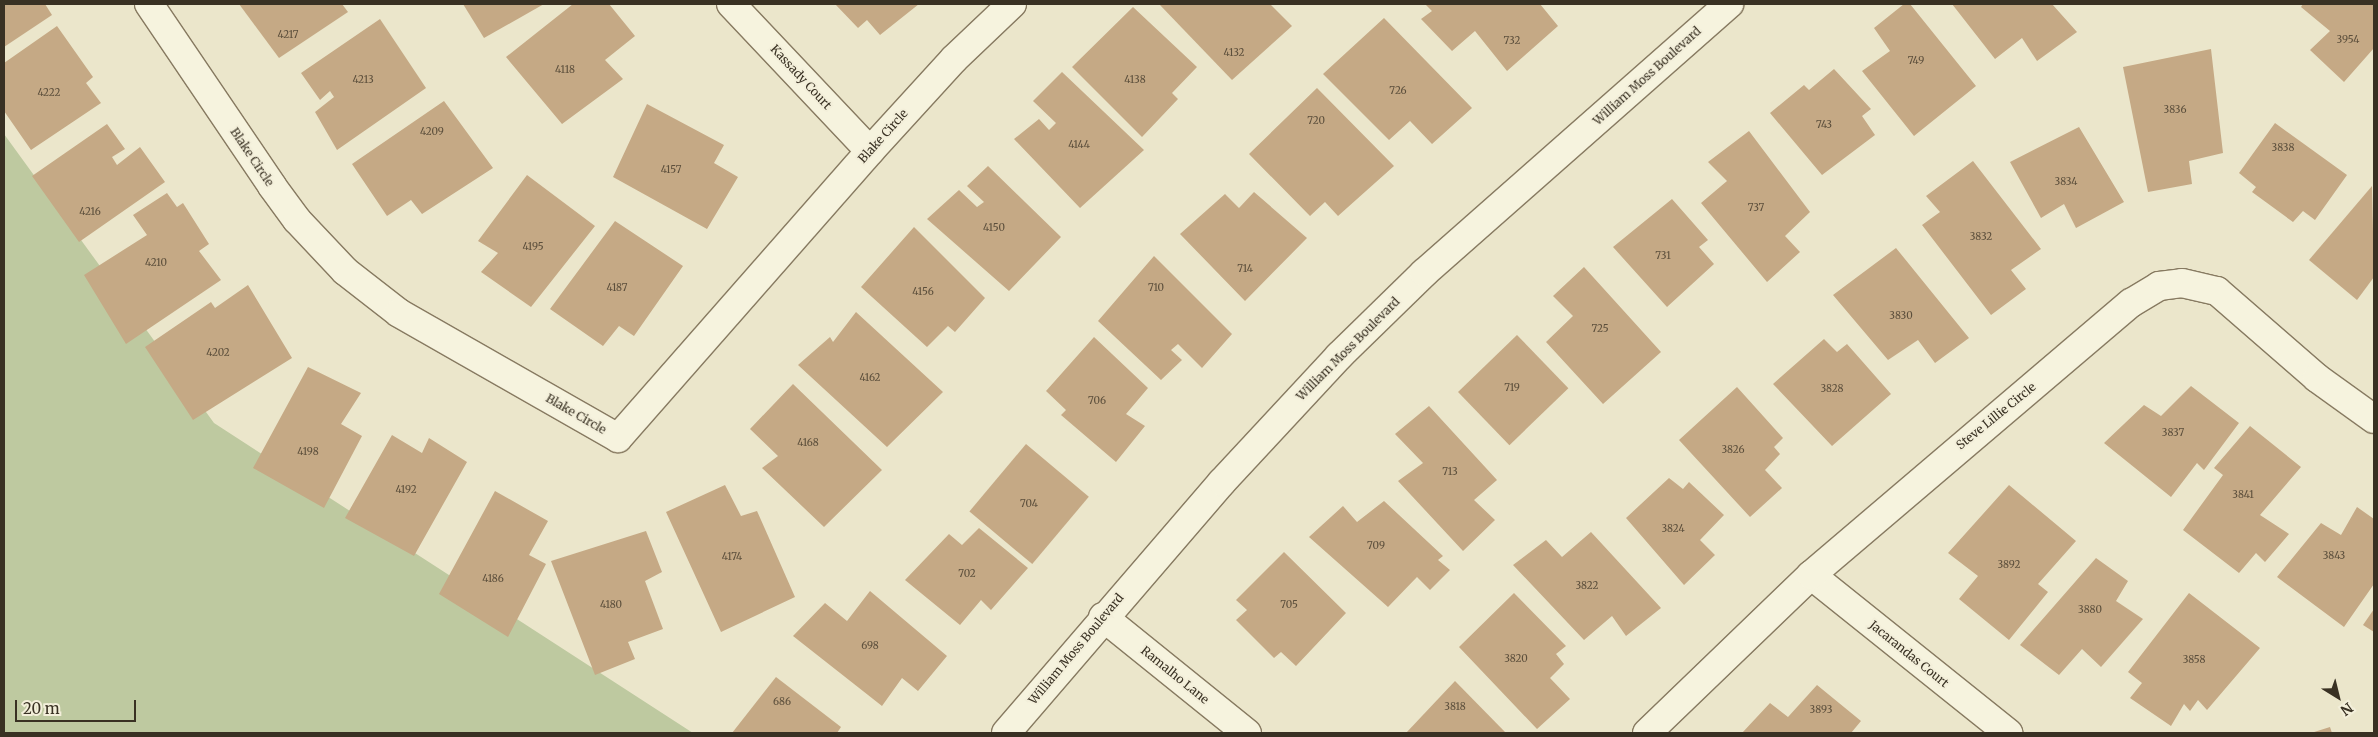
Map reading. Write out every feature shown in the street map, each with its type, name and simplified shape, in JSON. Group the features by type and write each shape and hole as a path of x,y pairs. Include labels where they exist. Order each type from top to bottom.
{"street":[{"name":"Blake Circle","path":"148,4 297,220 345,271 399,313 618,438 870,150 954,59 1012,4"},
{"name":"Kassady Court","path":"731,4 870,150"},
{"name":"William Moss Boulevard","path":"1006,733 1103,617 1339,356 1424,273 1729,4"},
{"name":"Steve Lillie Circle","path":"1647,733 1811,575 2131,303 2158,286 2182,283 2217,291 2317,378 2374,420"},
{"name":"Jacarandas Court","path":"1811,575 2008,733"},
{"name":"Ramalho Lane","path":"1103,617 1247,733"}],"green space":[{"path":"4,134 214,423 693,733 4,733"}],"building":[{"path":"4,4 45,4 52,15 4,47"},
{"path":"239,4 342,4 348,12 279,58"},
{"path":"463,4 544,4 484,38"},
{"path":"573,4 609,4 635,36 605,60 623,79 562,124 506,57"},
{"path":"835,4 919,4 880,35 867,20 858,28"},
{"path":"1159,4 1270,4 1292,26 1232,80"},
{"path":"1425,4 1540,4 1558,26 1507,71 1475,31 1452,51 1421,19 1432,11"},
{"path":"1904,4 1910,4 1976,86 1914,136 1862,71 1890,51 1874,28"},
{"path":"1952,4 2052,4 2077,32 2037,61 2022,38 1995,59"},
{"path":"2303,4 2374,4 2374,48 2344,82 2310,50 2330,31 2301,7"},
{"path":"1133,7 1197,67 1172,93 1178,99 1142,137 1072,67"},
{"path":"1384,18 1472,108 1432,144 1410,121 1389,140 1323,74"},
{"path":"380,19 426,88 337,150 315,112 334,97 330,91 320,100 301,73"},
{"path":"57,26 93,77 86,83 101,103 31,150 4,111 4,63"},
{"path":"2211,49 2223,153 2189,161 2192,184 2148,192 2123,67"},
{"path":"1834,69 1871,109 1862,116 1875,135 1822,175 1770,113 1804,85 1809,90"},
{"path":"1062,72 1144,150 1080,208 1014,139 1039,119 1049,130 1056,123 1033,101"},
{"path":"1317,88 1394,166 1338,216 1325,202 1310,216 1249,154"},
{"path":"444,101 493,168 422,214 411,200 387,216 352,164"},
{"path":"647,104 724,145 714,163 738,177 707,229 613,177"},
{"path":"2275,123 2347,175 2315,220 2303,211 2293,222 2252,192 2256,187 2239,173"},
{"path":"107,124 125,149 112,157 117,165 140,147 165,182 79,242 32,176"},
{"path":"2079,127 2124,202 2076,228 2064,204 2041,218 2010,162"},
{"path":"1749,131 1810,212 1785,236 1800,252 1767,282 1701,203 1727,181 1708,162"},
{"path":"1973,161 2041,249 2011,270 2026,289 1991,315 1922,225 1940,212 1926,196"},
{"path":"988,166 1061,237 1009,291 927,219 959,190 977,207 984,202 967,186"},
{"path":"527,175 595,226 531,307 481,272 498,253 478,241"},
{"path":"2372,186 2374,277 2357,300 2309,260"},
{"path":"1254,192 1307,238 1245,301 1180,234 1225,194 1239,208"},
{"path":"167,193 177,207 183,203 209,244 199,251 221,280 126,344 84,275 147,235 133,215"},
{"path":"1672,199 1708,240 1699,247 1714,264 1667,307 1613,247"},
{"path":"615,221 683,266 634,336 619,326 603,346 550,309"},
{"path":"914,227 985,298 955,332 948,326 927,347 861,287"},
{"path":"1896,248 1969,338 1935,363 1918,340 1888,360 1833,295"},
{"path":"1154,256 1232,334 1202,368 1178,344 1171,350 1182,360 1161,380 1098,321"},
{"path":"1584,267 1661,352 1603,404 1546,342 1573,316 1553,296"},
{"path":"248,285 292,358 193,420 145,347 211,302 215,308"},
{"path":"856,312 943,392 887,447 798,365 830,337 833,342"},
{"path":"1517,335 1568,388 1509,445 1458,392"},
{"path":"1094,337 1148,388 1126,414 1145,426 1116,462 1061,415 1066,410 1046,391"},
{"path":"1824,339 1837,352 1847,344 1891,394 1832,446 1773,384"},
{"path":"308,367 361,393 341,424 362,436 324,508 253,468"},
{"path":"793,384 882,470 824,527 762,468 778,456 750,429"},
{"path":"2191,386 2239,423 2204,470 2197,463 2171,497 2104,443 2144,405 2161,416"},
{"path":"1737,387 1783,438 1774,447 1780,454 1765,470 1782,488 1750,517 1679,440"},
{"path":"1429,406 1497,480 1474,500 1495,520 1463,551 1398,481 1423,463 1395,434"},
{"path":"2250,426 2301,467 2260,515 2289,534 2265,562 2256,553 2239,573 2183,530 2223,475 2214,468"},
{"path":"392,435 422,453 429,438 467,462 414,556 345,518"},
{"path":"1026,444 1089,497 1032,564 969,511"},
{"path":"1669,478 1683,489 1689,482 1724,515 1700,540 1715,555 1684,585 1626,518"},
{"path":"725,485 741,516 757,511 795,597 721,632 666,512"},
{"path":"2009,485 2076,541 2038,584 2048,592 2009,640 1959,599 1978,576 1948,553"},
{"path":"495,491 548,521 529,555 546,564 508,637 439,594"},
{"path":"1384,501 1443,556 1438,560 1450,570 1430,590 1417,577 1388,607 1309,537 1343,506 1357,522"},
{"path":"2357,507 2374,519 2374,584 2344,627 2277,577 2321,523 2341,535"},
{"path":"979,528 1028,568 991,610 981,600 960,625 905,580 949,534 962,545"},
{"path":"646,531 662,572 645,581 663,629 628,642 635,659 595,675 551,561"},
{"path":"1591,532 1661,608 1626,636 1612,616 1584,640 1513,565 1546,540 1562,557"},
{"path":"1284,552 1346,613 1296,666 1281,652 1274,658 1236,620 1247,610 1236,600"},
{"path":"2096,558 2128,581 2116,601 2143,619 2101,667 2082,649 2059,675 2020,645"},
{"path":"870,591 947,656 918,691 902,678 882,706 793,636 825,603 847,621"},
{"path":"1514,593 1566,646 1556,654 1564,664 1550,678 1570,699 1537,729 1459,647"},
{"path":"2189,593 2260,648 2207,710 2198,700 2190,711 2184,704 2171,726 2130,698 2142,683 2128,672"},
{"path":"2374,609 2374,632 2363,625"},
{"path":"776,677 841,727 837,733 732,733"},
{"path":"1455,681 1506,733 1406,733"},
{"path":"1817,685 1861,721 1851,733 1742,733 1770,703 1788,717"},
{"path":"2330,727 2332,733 2311,733"}]}
